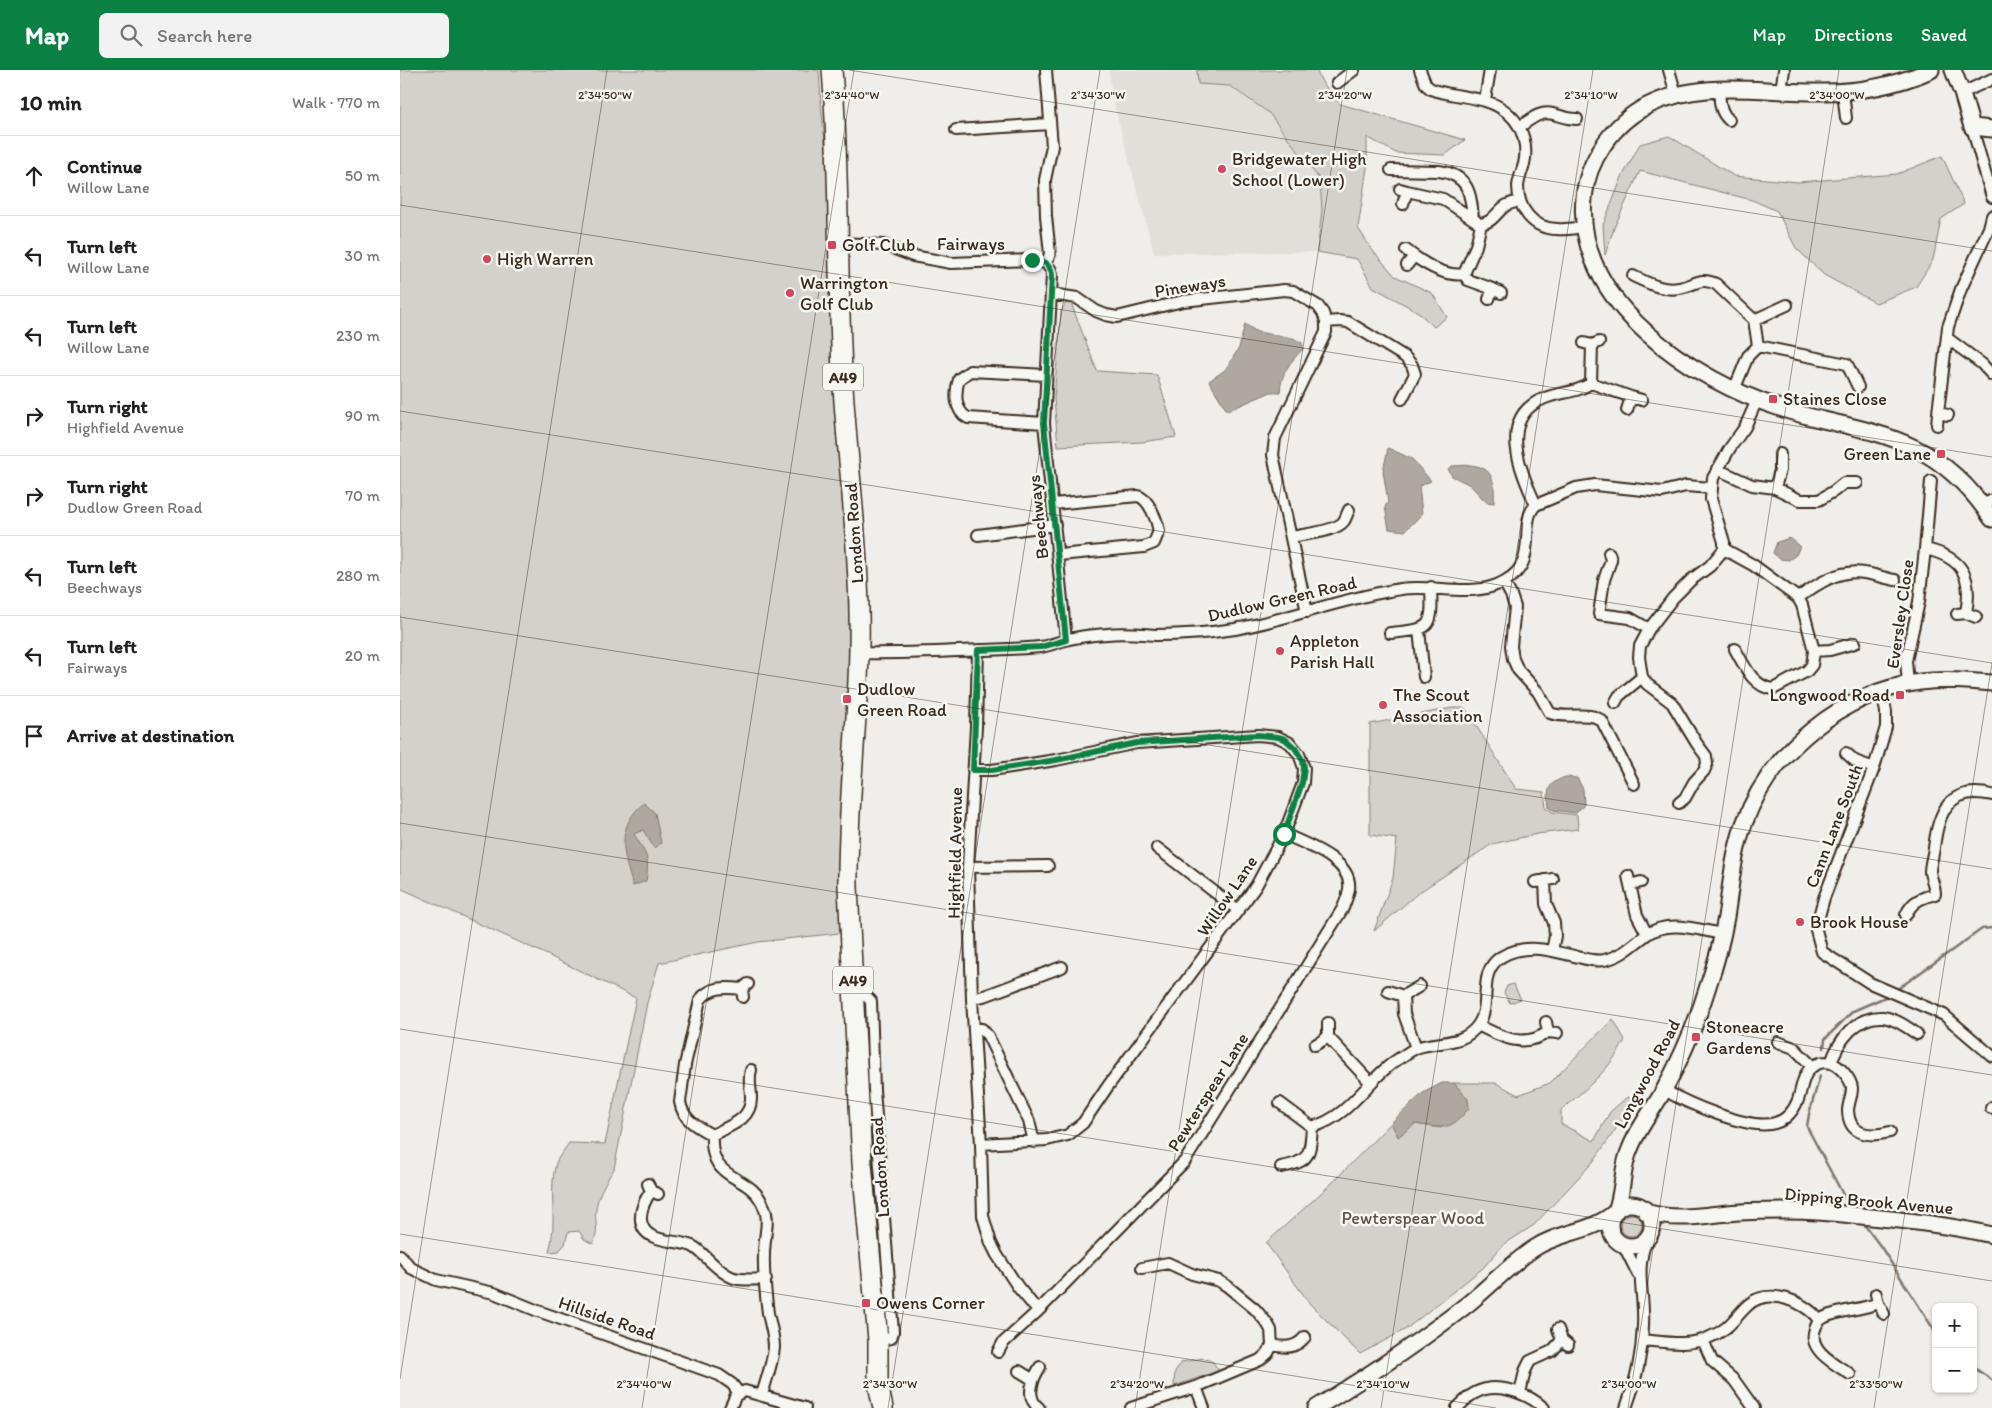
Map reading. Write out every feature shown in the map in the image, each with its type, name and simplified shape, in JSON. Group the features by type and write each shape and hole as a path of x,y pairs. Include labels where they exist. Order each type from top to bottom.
{"highway":[{"name":"London Road","path":"832,70 837,154 842,371 856,535 859,611 859,653 848,857 862,1164 878,1340 878,1384 883,1408"},
{"name":"London Road","path":"871,1408 878,1384"}],"street":[{"name":"Beechways","path":"1046,70 1052,146 1045,180 1050,254 1046,263 1051,270 1051,294 1044,423 1066,640"},
{"path":"1337,83 1354,70"},
{"path":"1420,70 1426,85 1431,89 1485,100 1510,114 1523,135 1525,154 1518,185 1519,201 1528,217 1546,228 1583,227"},
{"path":"1485,100 1490,70"},
{"path":"1669,70 1676,94"},
{"path":"1781,91 1784,70"},
{"path":"1931,70 1880,86 1843,92 1719,88 1676,94 1646,106 1632,115 1612,135 1593,160 1584,190 1583,227 1588,249 1603,282 1619,304 1638,324 1667,348 1708,377 1757,400 1782,409 1874,432 1903,442 1930,456 1987,503 1992,519"},
{"path":"1953,70 1962,93 1992,197"},
{"path":"1962,93 1992,79"},
{"path":"1719,88 1720,107 1723,115 1732,121"},
{"path":"1843,92 1846,120"},
{"path":"1519,127 1546,113 1566,119 1577,119"},
{"path":"956,130 1050,124"},
{"path":"1972,127 1992,130"},
{"path":"1978,146 1992,130"},
{"path":"1391,170 1445,171 1458,178 1469,189 1477,221 1476,246 1464,274"},
{"path":"1403,204 1404,190 1444,199 1477,221 1487,223 1506,205 1519,201"},
{"path":"1936,425 1943,414 1948,327 1961,289 1989,228 1992,216"},
{"name":"Fairways","path":"839,243 884,245 913,256 951,263 1032,260 1046,263"},
{"path":"1407,265 1410,253 1448,274 1464,274"},
{"path":"1464,274 1468,280 1497,291 1489,300"},
{"path":"1633,276 1653,286 1666,289 1680,288 1702,280 1708,280 1716,284 1754,320 1758,346"},
{"name":"Pineways","path":"1051,294 1077,298 1096,311 1117,317 1183,301 1284,290 1301,295 1318,306 1326,322"},
{"path":"1754,320 1789,302"},
{"path":"1307,612 1273,456 1273,446 1275,438 1322,342 1326,332 1326,322 1348,322 1405,357 1412,365 1415,374 1402,399"},
{"path":"1947,338 1982,364 1992,375"},
{"path":"1591,343 1591,383"},
{"path":"1734,390 1748,356 1758,346 1847,364 1858,387"},
{"path":"1044,423 968,418 961,413 956,398 959,379 970,371 1046,375"},
{"path":"1642,400 1591,383 1577,391 1542,399 1528,409 1519,424 1516,439 1519,463 1536,505 1576,488 1595,485 1662,492 1686,486 1712,488"},
{"path":"1627,410 1631,397"},
{"path":"1679,803 1685,798 1694,782 1704,771 1707,764 1706,756 1672,703 1647,684 1642,677 1639,656 1640,646 1649,629 1673,598 1691,580 1710,566 1724,549 1724,542 1711,499 1713,478 1745,427 1757,400"},
{"path":"1775,488 1780,470 1780,454"},
{"path":"1717,469 1752,485 1775,488 1800,500 1819,500 1834,492 1844,483 1857,483"},
{"name":"Eversley Close","path":"1908,684 1906,661 1920,602 1931,481"},
{"path":"1053,504 1142,497 1148,504 1159,531 1154,543 1144,547 1058,555"},
{"name":"Dudlow Green Road","path":"859,653 917,653 1041,647 1066,640 1110,634 1174,635 1217,632 1401,589 1431,587 1473,591 1490,588 1513,576 1521,565 1526,553 1529,517 1532,508 1536,505"},
{"path":"1291,537 1339,526 1344,521 1349,510"},
{"path":"978,535 1055,525"},
{"path":"1724,549 1753,565 1798,598 1802,605 1814,651 1814,658 1807,671 1773,690 1767,689 1758,683 1735,649"},
{"name":"Eversley Close","path":"1925,549 1948,556 1962,568 1968,584 1966,615"},
{"path":"1609,553 1611,560 1604,580 1598,617 1630,618 1649,629"},
{"path":"1798,598 1821,582 1847,573 1861,572 1895,580"},
{"path":"1504,582 1512,595 1515,607 1511,646 1514,659 1518,670 1538,692 1547,710 1548,717 1597,717 1602,721 1634,784"},
{"path":"1390,633 1419,630 1428,624 1432,614 1431,587"},
{"path":"1419,630 1424,677"},
{"path":"1814,651 1830,650 1854,643"},
{"name":"Highfield Avenue","path":"978,650 968,867 972,999 981,1144 983,1216 991,1243 1018,1287 1038,1311"},
{"path":"1615,703 1619,696 1642,677"},
{"name":"Longwood Road","path":"1614,1213 1620,1201 1628,1151 1664,1090 1699,1014 1723,934 1743,825 1771,772 1790,749 1813,730 1835,714 1860,700 1908,684 1932,680 1992,683"},
{"name":"Cann Lane South","path":"1882,692 1887,720 1874,768 1824,898 1816,930 1822,952 1870,983 1944,1015 1992,1056"},
{"name":"Willow Lane","path":"973,770 1000,769 1056,760 1137,743 1258,735 1285,739 1295,748 1303,761 1302,783 1284,834 1256,886 1079,1128 1061,1137 1034,1142"},
{"path":"1846,753 1854,761 1874,768"},
{"path":"1906,915 1915,901 1935,894 1931,866 1936,830 1940,816 1946,806 1965,794 1981,793 1992,795"},
{"name":"Pewterspear Lane","path":"998,1352 1003,1343 1038,1311 1186,1161 1343,908 1349,888 1344,868 1318,849 1284,834"},
{"path":"1156,848 1238,910"},
{"path":"968,867 1048,865"},
{"path":"1545,880 1546,904 1554,923 1552,950"},
{"path":"1641,882 1629,880 1638,914 1648,934"},
{"path":"1312,1127 1334,1119 1389,1066 1416,1048 1456,1042 1465,1038 1478,1025 1484,1010 1485,983 1488,974 1494,963 1502,957 1528,948 1552,950 1589,960 1601,960 1620,956 1648,934 1660,929 1678,926 1723,934"},
{"path":"972,999 1062,967"},
{"path":"1388,992 1403,996 1420,986"},
{"path":"712,1135 692,1124 681,1108 681,1089 691,1035 698,1004 703,996 708,992 719,989 744,990"},
{"path":"1403,996 1404,1014 1416,1048"},
{"path":"1831,1063 1835,1049 1845,1036 1857,1025 1870,1019 1882,1017 1894,1020 1917,1034"},
{"path":"1328,1023 1328,1037 1371,1083"},
{"path":"1478,1025 1517,1041 1536,1039 1550,1029"},
{"path":"974,1027 982,1029 988,1036 1029,1121 1034,1142 981,1144"},
{"path":"1315,1045 1328,1037"},
{"path":"1778,1042 1794,1048 1812,1066"},
{"path":"1664,1090 1696,1106 1749,1124 1763,1125 1775,1123 1791,1112 1798,1100 1805,1074 1812,1066 1821,1062 1831,1063 1844,1072 1852,1088 1848,1110 1850,1122 1855,1130 1879,1135 1890,1132"},
{"path":"712,1135 747,1114 751,1101 749,1078 752,1068"},
{"path":"1280,1103 1312,1127"},
{"path":"1281,1167 1298,1164 1305,1159 1310,1150 1312,1127"},
{"path":"712,1135 712,1151 720,1168 753,1190 764,1206 767,1218 764,1246 766,1297 774,1349 762,1395"},
{"path":"1624,1175 1651,1222 1651,1228 1640,1262 1639,1277 1643,1308 1642,1340 1636,1377 1626,1408"},
{"path":"652,1190 643,1204 641,1217 643,1228 650,1235 691,1246 723,1274 733,1279 766,1279"},
{"path":"1316,1408 1403,1352 1468,1304 1532,1249 1547,1240 1579,1232 1604,1221 1625,1205 1631,1205 1644,1210"},
{"name":"Dipping Brook Avenue","path":"1644,1210 1668,1218 1786,1211 1833,1213 1924,1223 1967,1229 1992,1235"},
{"path":"1614,1213 1610,1227 1639,1277"},
{"name":"Dipping Brook Avenue","path":"1647,1238 1660,1228 1682,1218"},
{"path":"1579,1232 1593,1232 1628,1246 1636,1246 1647,1238"},
{"name":"Hillside Road","path":"400,1254 411,1268 436,1280 494,1293 538,1311 719,1375 732,1384 739,1393"},
{"path":"1131,1408 1196,1387 1240,1367 1252,1364 1268,1353 1272,1345 1272,1338 1267,1323 1255,1309 1227,1286 1219,1281 1192,1274 1168,1263 1146,1264"},
{"path":"1642,1340 1680,1343 1703,1340 1728,1328 1748,1305 1762,1298 1776,1297 1794,1302 1809,1309 1820,1320"},
{"path":"1852,1375 1832,1362 1815,1345 1813,1333 1820,1320 1828,1316 1863,1308 1877,1299 1884,1314"},
{"path":"1520,1393 1525,1371 1530,1361 1565,1342 1558,1329"},
{"path":"1272,1345 1292,1347 1300,1343 1305,1337"},
{"path":"1703,1340 1712,1361 1734,1380 1754,1408"},
{"path":"1039,1408 1033,1402 1032,1379 1040,1367"},
{"path":"1019,1371 1032,1379"},
{"path":"1196,1387 1204,1408"},
{"path":"1457,1408 1469,1397 1481,1390 1495,1389 1520,1393 1544,1408"},
{"path":"730,1408 734,1398 739,1393 750,1391 805,1408"}],"shaded area":[{"name":"Bridgewater High School (Lower)","path":"1109,70 1197,70 1199,84 1230,86 1269,113 1320,180 1322,210 1317,252 1154,253 1112,97"},
{"path":"1245,324 1257,332 1293,338 1302,343 1303,349 1287,368 1282,379 1280,392 1271,392 1227,411 1209,381 1225,370 1239,348"},
{"path":"1388,448 1412,459 1431,481 1419,486 1422,514 1405,531 1389,529 1385,507 1388,502 1383,471"},
{"path":"1452,466 1478,466 1488,472 1493,482 1494,503 1486,502 1470,485 1452,476 1448,469"},
{"path":"1790,538 1800,546 1796,555 1789,560 1780,559 1773,553 1777,542"},
{"path":"1565,777 1577,778 1583,789 1584,805 1576,813 1553,810 1549,807 1548,791 1555,782"},
{"path":"644,803 655,813 661,843 654,848 643,830 634,834 644,851 648,866 646,881 633,886 624,852 625,831 635,812"},
{"path":"1442,1083 1454,1083 1468,1099 1469,1108 1451,1125 1433,1127 1415,1124 1398,1137 1391,1123 1423,1093"}],"green space":[{"name":"Warrington Golf Club","path":"400,70 819,70 839,276 854,511 849,838 840,933 758,942 659,963 647,1003 614,1169 597,1203 596,1229 593,1244 584,1239 579,1231 568,1232 565,1244 559,1251 549,1252 553,1229 553,1184 556,1163 569,1143 605,1144 636,998 539,951 400,888"},
{"path":"1197,70 1316,70 1322,82 1340,104 1465,140 1445,155 1396,153 1367,137 1367,168 1358,228 1373,251 1395,276 1432,293 1447,317 1434,327 1418,312 1373,287 1357,259 1317,252 1322,210 1320,180 1269,113 1230,86 1198,84"},
{"path":"1669,136 1734,176 1798,182 1897,174 1942,156 1964,204 1941,219 1933,260 1916,287 1876,303 1824,275 1796,248 1777,211 1752,200 1640,171 1614,228 1605,255 1603,225 1622,177 1640,144"},
{"path":"1066,303 1071,303 1097,371 1157,375 1176,437 1142,442 1058,446 1054,398 1061,311"},
{"path":"1452,708 1465,708 1516,789 1544,792 1546,808 1552,812 1577,815 1578,829 1537,834 1492,844 1418,893 1374,931 1393,878 1397,839 1370,835 1370,724"},
{"path":"1513,984 1521,999 1510,1003 1504,993 1507,986"},
{"name":"Pewterspear Wood","path":"1613,1019 1625,1040 1619,1051 1605,1070 1561,1110 1561,1124 1594,1141 1610,1112 1627,1097 1636,1100 1593,1162 1534,1225 1503,1245 1483,1268 1406,1329 1360,1354 1310,1304 1266,1243 1332,1183 1391,1123 1398,1136 1415,1124 1441,1128 1468,1099 1454,1083 1496,1083 1518,1095 1550,1083"},
{"path":"1627,1214 1635,1214 1642,1221 1642,1229 1635,1236 1627,1236 1620,1229 1620,1221"},
{"path":"1203,1358 1213,1362 1219,1371 1174,1386 1175,1371 1182,1362"}],"waterway":[{"path":"1896,990 1982,929 1992,928"},
{"path":"1824,1048 1825,1039 1853,1011 1890,995"},
{"path":"1820,1076 1807,1127 1847,1202"},
{"path":"1863,1223 1881,1247 1932,1327"},
{"path":"1977,1370 1992,1380"}],"place":[{"name":"Bridgewater High School (Lower)","path":"1222,169"},
{"name":"Golf Club","path":"832,245"},
{"name":"High Warren","path":"487,259"},
{"name":"Warrington Golf Club","path":"790,293"},
{"name":"Staines Close","path":"1773,399"},
{"name":"Green Lane","path":"1941,454"},
{"name":"Appleton Parish Hall","path":"1280,651"},
{"name":"Longwood Road","path":"1900,695"},
{"name":"Dudlow Green Road","path":"847,699"},
{"name":"The Scout Association","path":"1383,705"},
{"name":"Brook House","path":"1800,922"},
{"name":"Stoneacre Gardens","path":"1696,1037"},
{"name":"Owens Corner","path":"866,1303"}],"route":[{"path":"1032,260 1046,263 1052,275 1044,423 1066,640 1041,647 978,650 979,663 973,770 992,770 1056,760 1137,743 1258,735 1278,737 1285,739 1295,748 1303,761 1304,768 1302,783 1284,834"}]}
